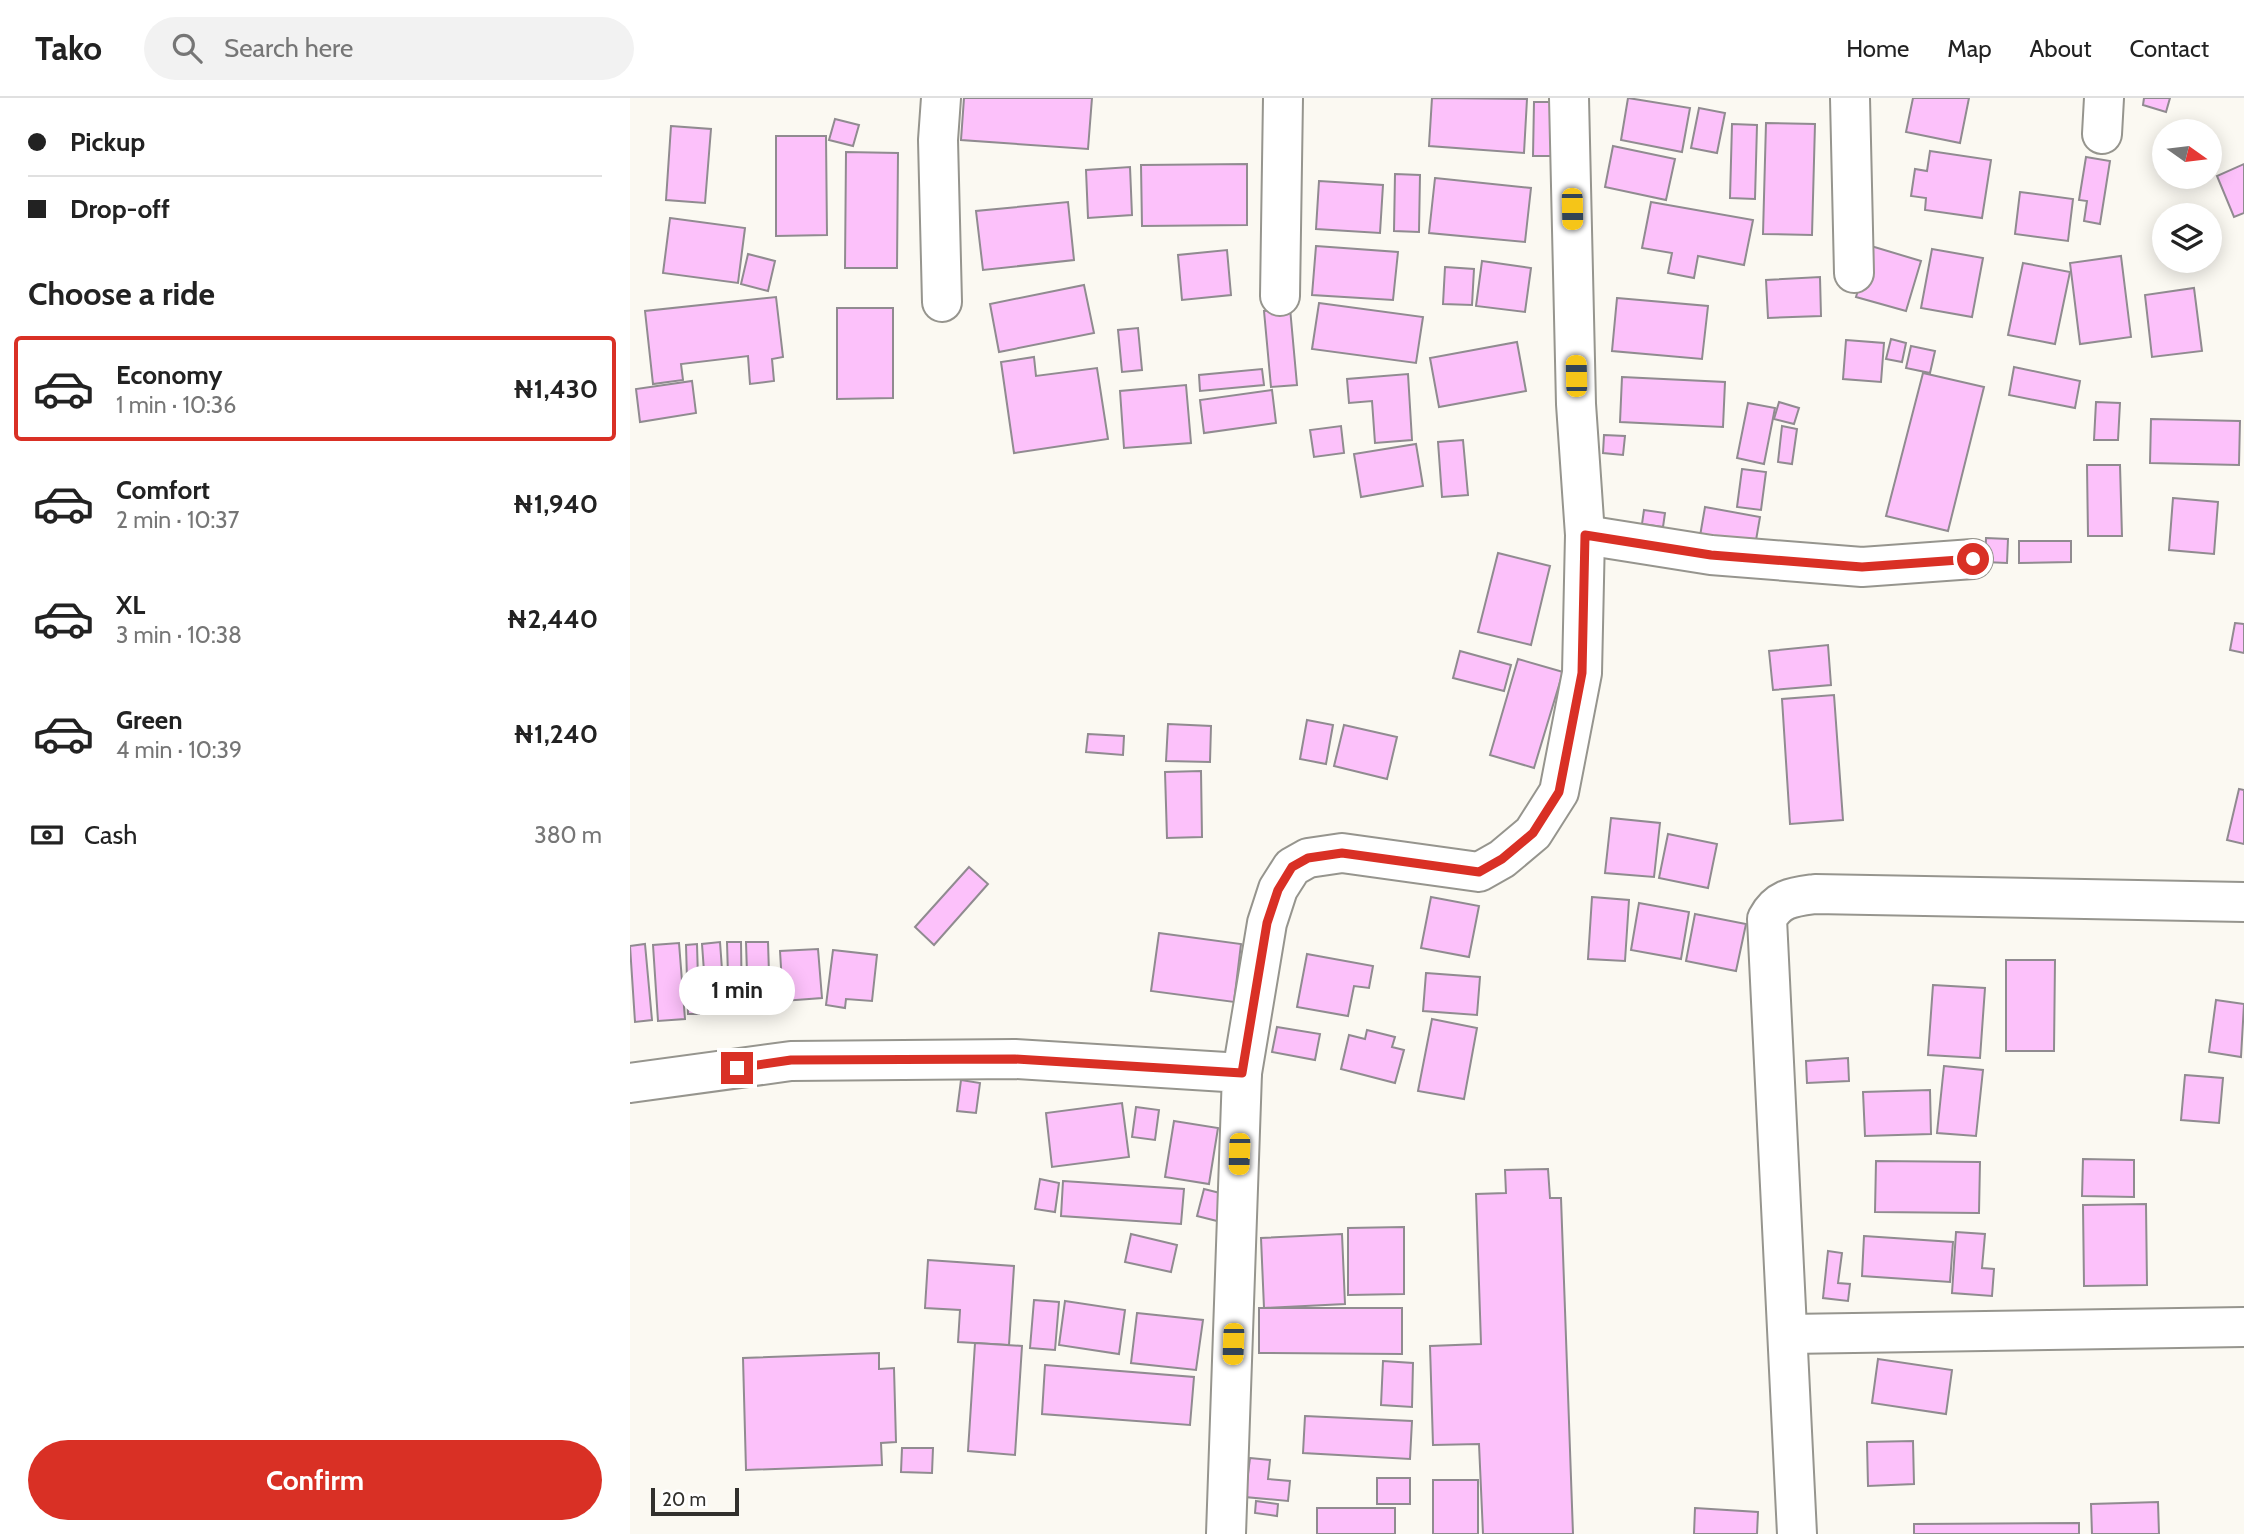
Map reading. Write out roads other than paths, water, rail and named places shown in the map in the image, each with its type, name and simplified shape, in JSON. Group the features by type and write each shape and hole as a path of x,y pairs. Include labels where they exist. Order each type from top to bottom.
{"street":[{"path":"1280,296 1283,98"},
{"path":"1227,1534 1242,1073 1267,923 1278,890 1292,867 1308,858 1342,853 1479,872 1502,859 1533,833 1559,792 1582,673 1585,535 1576,404 1569,98"},
{"path":"1850,98 1854,273"},
{"path":"932,99 938,140 942,302"},
{"path":"1585,535 1711,555 1862,567 1973,559"},
{"path":"1797,1534 1768,919 1775,904 1793,897 1815,894 2244,902"},
{"path":"630,1083 791,1060 1015,1059 1242,1073"},
{"path":"1788,1334 2244,1327"}]}
